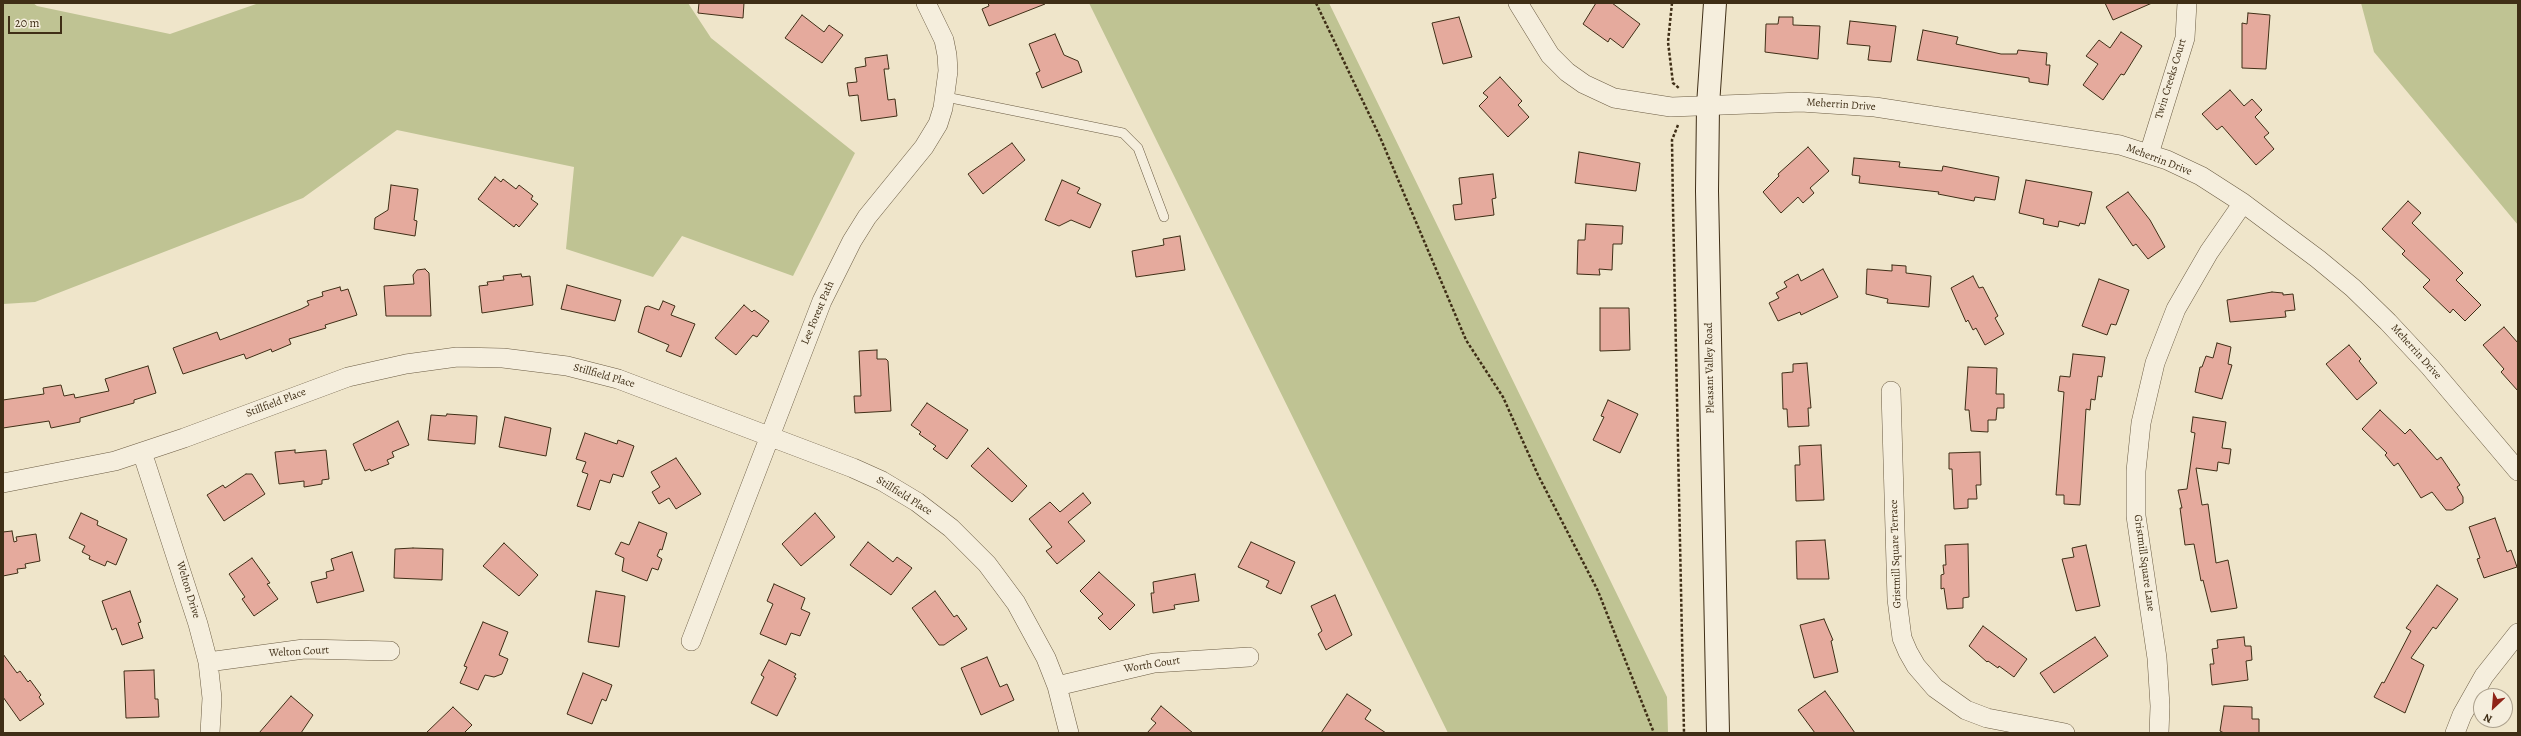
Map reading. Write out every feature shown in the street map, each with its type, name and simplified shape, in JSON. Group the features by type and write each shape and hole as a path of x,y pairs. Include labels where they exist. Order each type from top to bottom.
{"main road":[{"name":"Pleasant Valley Road","path":"1715,3 1708,105 1708,261 1718,733"}],"street":[{"name":"Lee Forest Path","path":"691,641 769,436 822,301 840,261 867,217 924,147 938,124 946,97 948,71 947,55 941,33 926,3"},
{"name":"Meherrin Drive","path":"1518,3 1550,55 1567,72 1584,84 1614,98 1653,105 1680,107 1801,102 1875,107 2120,145 2149,154 2201,176 2243,202 2318,259 2388,322 2518,471"},
{"name":"Twin Creeks Court","path":"2149,154 2185,38 2187,3"},
{"name":"Gristmill Square Lane","path":"2159,733 2160,706 2157,658 2136,516 2136,471 2141,423 2155,364 2176,309 2209,252 2243,202"},
{"name":"Stillfield Place","path":"3,483 66,472 142,452 348,377 406,364 457,357 503,358 568,366 618,379 769,436 882,481 917,502 951,528 987,564 1016,603 1046,658 1057,686 1068,733"},
{"name":"Gristmill Square Terrace","path":"1891,391 1897,599 1902,638 1908,652 1916,666 1935,688 1966,710 1987,718 2065,733"},
{"name":"Welton Drive","path":"142,452 196,617 208,662 212,698 210,733"},
{"path":"2455,733 2462,715 2484,676 2518,632"},
{"name":"Welton Court","path":"208,662 304,649 390,651"},
{"name":"Worth Court","path":"1057,686 1154,663 1249,657"}],"lane":[{"path":"946,97 1123,132 1138,148 1164,217"}],"path":[{"path":"1316,3 1380,137 1435,262 1466,340 1503,397 1538,475 1598,591 1654,733"},
{"path":"1672,3 1668,42 1673,82 1681,90 1678,128 1672,140 1684,733"}],"green space":[{"path":"3,3 33,3 37,6 170,34 259,3 688,3 711,38 855,153 793,276 682,236 653,277 566,249 574,167 397,130 303,198 35,302 3,304"},
{"path":"1089,3 1329,3 1667,697 1668,733 1448,733"},
{"path":"2361,3 2518,3 2518,225 2374,52"}],"building":[{"path":"699,3 744,3 743,18 698,13"},
{"path":"988,3 1045,4 989,26 982,9 989,6"},
{"path":"1596,3 1612,3 1640,24 1623,48 1610,38 1608,42 1583,24"},
{"path":"2105,3 2152,3 2113,20"},
{"path":"2248,13 2270,15 2266,69 2242,68 2242,23 2247,24"},
{"path":"802,15 824,32 829,25 843,35 822,63 785,38"},
{"path":"1459,17 1472,57 1443,64 1432,23"},
{"path":"1779,17 1793,17 1793,25 1820,26 1818,59 1765,52 1766,24 1778,24"},
{"path":"1850,21 1896,26 1891,62 1868,60 1870,46 1847,44"},
{"path":"1923,30 1958,37 1956,44 2001,54 2017,54 2018,50 2047,53 2046,65 2050,65 2048,85 2029,82 2029,78 1917,60"},
{"path":"2121,32 2142,46 2124,75 2121,74 2103,100 2083,85 2098,64 2086,56 2099,40 2110,48"},
{"path":"1055,34 1064,55 1078,61 1082,72 1042,88 1036,73 1040,71 1029,44"},
{"path":"887,55 889,69 884,69 888,100 895,99 897,116 861,121 858,95 849,96 847,83 857,82 855,68 866,66 865,58"},
{"path":"1500,77 1522,101 1518,105 1529,117 1508,137 1479,106 1488,97 1483,93"},
{"path":"2230,90 2244,106 2252,99 2262,110 2255,117 2269,133 2264,137 2274,149 2256,165 2222,126 2217,130 2202,114"},
{"path":"1012,143 1025,160 983,194 968,174"},
{"path":"1808,147 1829,171 1810,188 1814,193 1803,203 1798,197 1781,213 1763,192 1779,176 1778,174"},
{"path":"1579,152 1640,163 1636,191 1575,183"},
{"path":"1854,158 1900,162 1899,167 1942,171 1943,166 1999,177 1995,200 1975,197 1974,201 1938,194 1939,192 1859,183 1860,176 1852,175"},
{"path":"1493,174 1496,198 1492,199 1494,215 1455,220 1453,205 1462,204 1459,178"},
{"path":"495,177 501,182 503,179 516,189 519,185 533,196 531,199 538,204 519,227 516,224 514,227 478,199"},
{"path":"1062,180 1080,188 1077,193 1101,204 1090,228 1071,220 1059,226 1045,220"},
{"path":"2026,180 2092,192 2085,224 2080,223 2079,226 2059,221 2058,227 2043,224 2044,219 2019,213"},
{"path":"391,185 418,189 414,220 417,221 415,236 374,229 375,218 388,210"},
{"path":"2128,192 2150,220 2165,247 2148,259 2136,244 2133,246 2106,207"},
{"path":"2408,201 2421,213 2412,223 2463,273 2456,280 2481,305 2465,321 2453,309 2450,313 2423,287 2430,280 2402,254 2405,251 2382,229"},
{"path":"1586,224 1623,226 1622,244 1613,244 1612,270 1599,269 1600,275 1577,274 1578,240 1585,240"},
{"path":"1180,236 1185,270 1136,277 1132,251 1164,245 1163,239"},
{"path":"1892,265 1906,266 1906,273 1931,276 1929,307 1887,303 1888,299 1866,294 1867,269 1892,271"},
{"path":"425,269 429,273 431,316 386,316 384,286 414,284 413,275 417,270"},
{"path":"1823,269 1838,297 1801,315 1800,312 1778,321 1769,303 1779,298 1776,293 1787,287 1784,282 1798,274 1801,281"},
{"path":"521,274 522,277 530,276 533,305 482,313 479,286 488,285 487,282 504,280 503,276"},
{"path":"1973,276 1979,288 1983,287 1998,316 1995,318 2004,334 1985,345 1976,328 1973,330 1968,320 1966,322 1951,288"},
{"path":"2099,279 2129,290 2116,325 2111,324 2107,335 2082,326"},
{"path":"567,285 621,300 615,321 561,309"},
{"path":"340,287 341,291 348,289 357,315 325,325 326,328 289,339 291,344 272,352 271,349 246,359 244,354 183,374 173,348 217,332 220,340 301,309 309,305 307,301 323,296 322,292"},
{"path":"2272,292 2283,293 2283,295 2293,294 2295,310 2285,311 2286,317 2230,322 2227,300"},
{"path":"663,301 675,306 671,315 695,324 681,357 666,351 669,345 638,332 645,307 648,306 659,310"},
{"path":"744,305 752,312 754,310 769,321 757,337 753,335 736,355 715,338"},
{"path":"1600,308 1629,308 1630,350 1600,351"},
{"path":"2504,327 2518,343 2518,391 2501,372 2504,369 2483,345"},
{"path":"2217,343 2231,347 2228,364 2232,365 2222,399 2195,392 2200,367 2202,367 2206,356 2213,358"},
{"path":"2349,345 2361,359 2359,361 2377,383 2357,400 2326,364"},
{"path":"877,350 877,359 886,359 888,361 891,411 855,413 854,396 861,396 859,351"},
{"path":"2073,354 2105,357 2102,377 2098,376 2095,400 2091,399 2090,410 2086,409 2080,505 2064,504 2064,495 2056,495 2064,392 2058,391 2060,376 2070,377"},
{"path":"1807,363 1811,408 1808,408 1809,426 1788,427 1787,409 1783,409 1782,373 1793,372 1793,364"},
{"path":"148,366 156,393 134,400 134,403 80,418 80,422 51,428 49,421 3,428 3,400 44,394 43,388 61,385 64,396 74,394 75,398 109,391 105,379"},
{"path":"1968,367 1997,368 1996,394 2004,394 2004,408 1997,408 1996,420 1988,420 1988,432 1971,431 1969,410 1965,410"},
{"path":"1608,400 1638,414 1620,453 1593,440 1604,417 1601,416"},
{"path":"927,403 968,430 947,459 933,449 936,446 919,434 921,432 911,425"},
{"path":"2380,410 2405,434 2410,429 2437,460 2441,457 2460,485 2457,487 2463,497 2463,503 2452,510 2446,510 2432,492 2421,498 2398,463 2394,466 2385,455 2387,453 2362,429"},
{"path":"447,414 477,416 475,444 428,440 431,415 446,416"},
{"path":"505,417 551,428 546,456 499,447"},
{"path":"2193,417 2226,422 2222,448 2231,449 2229,464 2218,462 2217,471 2196,468 2202,505 2208,504 2216,563 2228,560 2237,608 2211,612 2203,580 2201,581 2194,544 2185,545 2180,508 2182,508 2178,490 2187,489 2195,433 2191,432"},
{"path":"398,421 409,445 392,452 394,457 387,460 389,464 371,471 370,469 365,471 353,444"},
{"path":"585,433 617,444 618,440 634,446 623,477 613,474 610,483 600,480 590,510 577,506 588,474 582,472 586,462 576,459"},
{"path":"1821,445 1824,500 1796,501 1795,465 1800,465 1799,446"},
{"path":"988,448 1027,486 1012,502 971,466"},
{"path":"295,450 295,453 326,450 329,479 322,480 322,484 304,487 304,481 279,484 275,452"},
{"path":"1980,452 1981,485 1976,485 1977,499 1968,499 1968,508 1954,509 1952,469 1949,469 1949,453"},
{"path":"676,458 701,494 676,509 669,498 659,504 652,492 660,487 651,472"},
{"path":"246,474 252,474 265,494 224,521 207,495 223,485 225,488"},
{"path":"1083,493 1091,503 1068,522 1085,541 1057,564 1046,551 1052,547 1029,519 1050,502 1060,512"},
{"path":"81,513 98,521 97,525 127,539 116,565 107,561 105,566 89,559 90,556 82,552 85,546 69,538"},
{"path":"815,513 835,537 801,566 782,544"},
{"path":"2495,518 2507,552 2511,550 2517,567 2484,578 2477,559 2480,558 2469,527"},
{"path":"639,522 667,533 662,550 660,549 657,556 662,559 658,570 652,568 647,581 622,571 624,558 615,554 621,542 629,545"},
{"path":"12,531 14,542 17,541 16,537 36,534 40,561 25,564 26,568 17,569 18,573 3,576 3,532"},
{"path":"1825,540 1829,579 1797,579 1796,541"},
{"path":"868,542 893,562 897,557 912,568 891,595 850,565"},
{"path":"1251,542 1295,562 1281,594 1266,587 1269,581 1238,567"},
{"path":"504,543 538,575 519,596 483,566"},
{"path":"1968,544 1969,597 1963,598 1963,608 1947,609 1944,588 1941,589 1941,575 1944,574 1943,565 1946,565 1945,545"},
{"path":"2086,545 2100,606 2076,611 2062,559 2074,557 2072,548"},
{"path":"395,549 443,549 442,580 394,578"},
{"path":"352,552 364,591 317,603 311,582 327,578 326,572 334,570 331,559"},
{"path":"252,558 270,583 267,584 278,599 254,616 242,599 245,597 229,574"},
{"path":"1099,572 1135,605 1110,630 1098,618 1103,614 1080,591"},
{"path":"1195,574 1199,601 1174,605 1175,609 1153,613 1151,593 1154,593 1153,582"},
{"path":"774,584 805,598 801,609 810,613 800,636 791,633 786,645 760,634 773,604 767,601"},
{"path":"2437,585 2458,599 2436,629 2433,627 2411,658 2424,665 2405,713 2374,697 2382,682 2384,683 2411,631 2406,628"},
{"path":"130,591 141,622 138,623 143,638 122,645 116,628 112,630 102,601"},
{"path":"596,591 625,596 619,647 588,642"},
{"path":"935,591 954,617 957,615 967,629 944,645 939,645 912,608"},
{"path":"1335,595 1352,635 1326,650 1318,634 1322,631 1311,606"},
{"path":"1824,619 1833,640 1831,641 1838,672 1814,678 1800,625"},
{"path":"483,622 508,632 499,655 508,659 502,674 494,677 485,675 478,690 460,683 467,667 464,666"},
{"path":"1983,626 2027,659 2014,677 1999,666 1998,668 1988,661 1987,662 1969,646"},
{"path":"2095,637 2108,656 2054,693 2040,673"},
{"path":"2244,637 2245,646 2251,646 2252,660 2246,661 2248,680 2212,685 2210,664 2214,664 2212,649 2218,648 2217,640"},
{"path":"3,654 17,673 20,671 28,682 30,680 41,695 39,697 44,704 20,721 3,697"},
{"path":"987,657 1000,687 1007,684 1014,700 981,715 961,668"},
{"path":"769,660 796,674 794,677 796,678 777,716 751,703 764,677 761,675"},
{"path":"154,670 155,699 158,699 159,717 126,718 124,671"},
{"path":"583,673 612,685 606,701 602,699 592,724 567,714"},
{"path":"1825,691 1855,733 1815,733 1798,710"},
{"path":"1347,694 1371,710 1365,719 1386,733 1321,733"},
{"path":"291,696 313,715 301,733 259,733"},
{"path":"1161,706 1193,733 1147,733 1156,723 1151,719"},
{"path":"2224,706 2252,707 2252,719 2259,719 2259,733 2224,733 2220,731"},
{"path":"453,707 472,725 464,733 426,733"}]}
